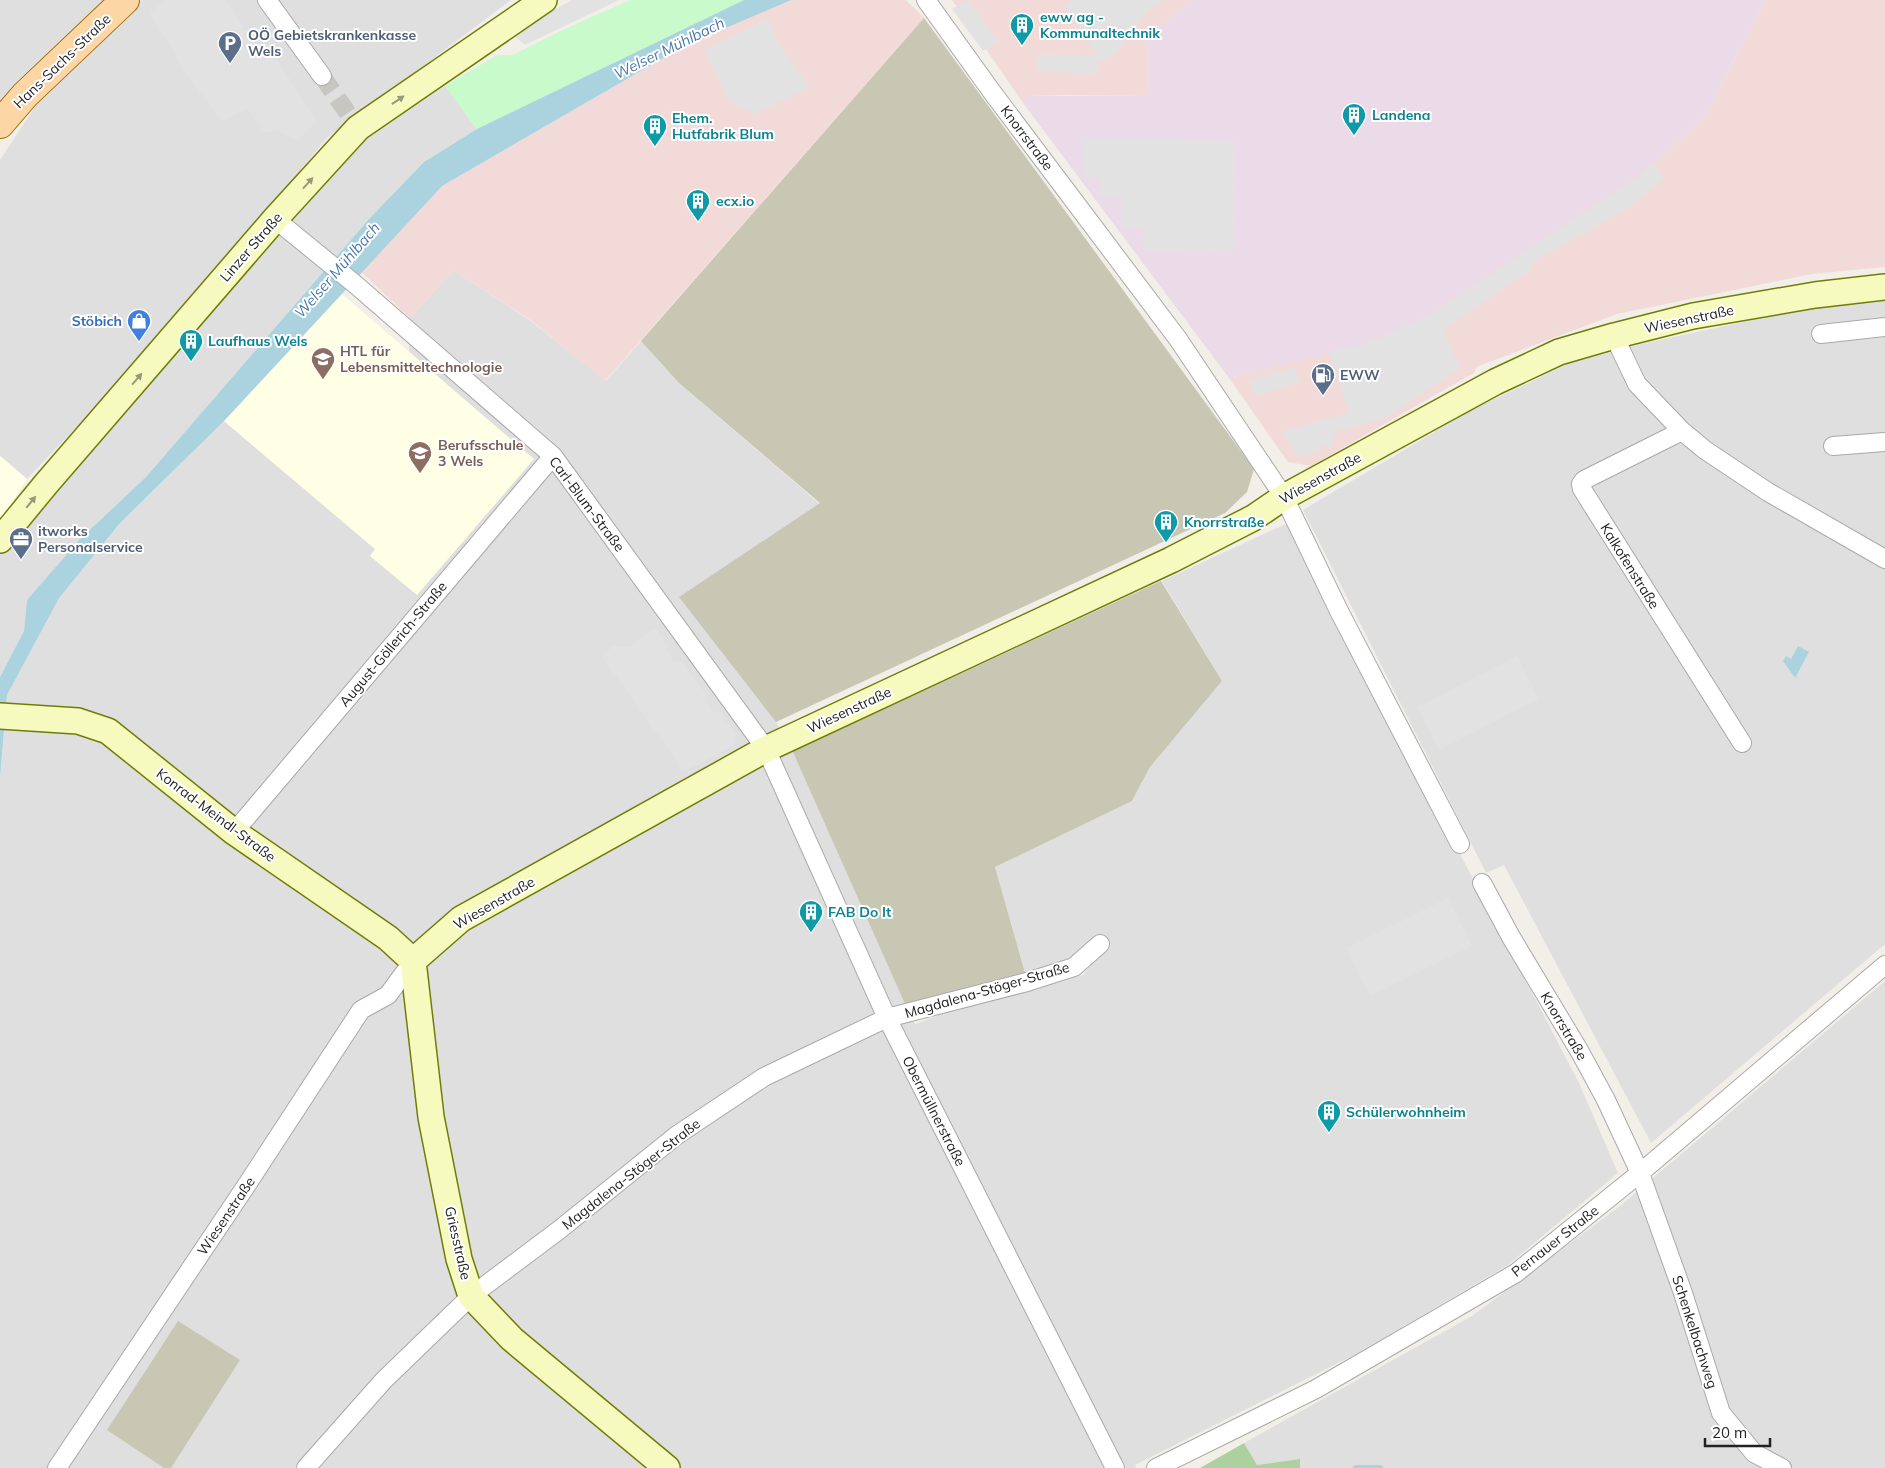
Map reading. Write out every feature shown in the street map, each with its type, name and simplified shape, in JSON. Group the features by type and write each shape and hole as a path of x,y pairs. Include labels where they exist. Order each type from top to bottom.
{"main road":[{"name":"Hans-Sachs-Straße","path":"0,124 26,95 125,0"}],"street":[{"path":"267,0 322,76"},
{"name":"Linzer Straße","path":"0,540 275,219 358,128 544,0"},
{"name":"Knorrstraße","path":"926,0 997,99 1178,339 1284,497 1340,611 1460,844"},
{"name":"Carl-Blum-Straße","path":"275,219 322,257 553,456 766,749"},
{"name":"Wiesenstraße","path":"57,1468 243,1191 361,1010 388,995 413,961 461,919 766,749 1171,560 1253,518 1284,497 1495,382 1559,352 1614,336 1702,315 1816,295 1885,287"},
{"path":"1821,334 1885,327"},
{"path":"1614,336 1637,384 1682,431 1705,450 1768,492 1885,559"},
{"name":"Kalkofenstraße","path":"1682,431 1584,480 1581,484 1582,489 1742,743"},
{"path":"1833,446 1885,442"},
{"name":"August-Göllerich-Straße","path":"234,832 553,456"},
{"name":"Konrad-Meindl-Straße","path":"8,717 78,721 108,731 234,832 388,938 413,961"},
{"name":"Obermüllnerstraße","path":"766,749 887,1018 1115,1468"},
{"name":"Knorrstraße","path":"1482,883 1511,938 1580,1052 1606,1100 1640,1173"},
{"name":"Magdalena-Stöger-Straße","path":"306,1468 384,1380 471,1296 559,1230 677,1135 764,1077 887,1018 1027,982 1074,967 1100,944"},
{"name":"Griesstraße","path":"413,961 431,1117 459,1259 471,1296 512,1339 667,1468"},
{"name":"Pernauer Straße","path":"1156,1468 1316,1389 1516,1273 1640,1173 1885,964"},
{"name":"Schenkelbachweg","path":"1640,1173 1683,1292 1721,1412 1754,1453 1782,1468"}],"shaded area":[{"path":"0,0 110,0 0,110"},
{"path":"142,0 511,0 327,138 161,338 27,479 0,456 0,160 38,102"},
{"name":"OÖ Gebietskrankenkasse Wels","path":"163,0 225,0 256,46 266,43 317,121 298,140 277,130 265,133 247,108 222,121 191,81 150,13"},
{"path":"572,0 619,0 525,45 514,36 522,27"},
{"path":"786,0 906,0 924,18 605,381 529,319 453,270 410,318 356,267 432,185 442,186 684,46"},
{"path":"952,0 1192,0 1148,37 1147,96 1029,96 1023,103"},
{"path":"968,0 998,42 983,51 952,9"},
{"path":"1072,0 1163,0 1145,14 1116,52 1102,62 1098,57 1098,74 1038,71 1038,54 1098,56 1064,6"},
{"name":"Landena","path":"1192,0 1765,0 1706,115 1642,174 1431,314 1369,343 1229,378 1023,103 1028,96 1147,96 1148,37"},
{"path":"1765,0 1885,0 1885,267 1812,274 1617,314 1476,367 1474,373 1311,466 1288,462 1229,378 1329,352 1642,174 1706,115"},
{"path":"768,18 776,40 809,87 756,114 729,101 707,55 706,49"},
{"path":"924,18 1254,469 1247,492 1225,513 776,722 679,597 820,503 679,383 641,341"},
{"path":"445,86 477,129 424,162 369,219 146,477 80,539 27,600 24,631 0,677 0,551 195,329 367,139"},
{"path":"1083,139 1234,141 1233,249 1144,250 1143,227 1121,227 1121,198 1099,196 1098,178 1084,176"},
{"path":"1653,164 1664,178 1627,209 1532,262 1534,267 1443,330 1460,368 1382,420 1336,431 1330,448 1322,445 1319,453 1312,449 1309,457 1297,455 1281,432 1349,413 1329,352 1369,343 1431,314 1642,174"},
{"path":"453,270 528,319 606,381 641,341 679,383 820,504 776,722 792,750 915,1024 989,996 1083,975 1101,951 1025,973 995,867 1132,801 1150,767 1222,681 1162,581 1288,523 1579,1083 1618,1173 1508,1265 1356,1354 1135,1465 1136,1468 0,1468 0,778 7,695 58,598 120,523 224,421 375,549 370,556 533,459 409,352 410,318"},
{"name":"Berufsschule 3 Wels","path":"342,294 534,459 417,595 370,556 375,549 224,421"},
{"path":"1885,299 1885,944 1651,1143 1504,865 1486,873 1303,510 1470,411 1570,363 1641,344 1813,307"},
{"path":"1295,367 1299,383 1256,395 1249,380"},
{"path":"0,456 27,479 0,522"},
{"path":"1161,581 1222,681 1150,767 1132,801 995,867 1025,973 906,1006 792,750"},
{"path":"655,628 669,646 666,650 674,661 681,661 708,696 706,702 715,712 719,711 735,733 733,745 698,765 683,770 601,655 614,646 629,647"},
{"path":"1517,656 1539,699 1439,750 1417,707"},
{"path":"1448,898 1472,946 1370,996 1347,948"},
{"path":"1885,981 1885,1468 1300,1468 1300,1459 1257,1466 1244,1443 1472,1316 1620,1206"},
{"path":"178,1321 240,1360 171,1468 164,1468 107,1430"}],"green space":[{"path":"630,0 744,0 477,129 445,86 497,55 513,55"},
{"path":"1244,1443 1257,1465 1300,1459 1300,1468 1200,1468"}],"water":[{"name":"Welser Mühlbach","path":"744,0 791,0 684,46 442,186 224,421 120,523 59,598 7,695 0,778 0,677 24,631 27,600 80,539 146,477 369,219 424,162 477,129"},
{"path":"1798,646 1809,652 1795,678 1783,661 1786,656 1791,659"}],"waterway":[{"path":"1356,1468 1380,1468"}],"tunnel":[{"path":"322,76 358,128"}],"place":[{"name":"eww ag - Kommunaltechnik","path":"1022,46"},
{"name":"OÖ Gebietskrankenkasse Wels","path":"230,64"},
{"name":"Landena","path":"1354,136"},
{"name":"Ehem. Hutfabrik Blum","path":"655,147"},
{"name":"ecx.io","path":"698,222"},
{"name":"Stöbich","path":"139,342"},
{"name":"Laufhaus Wels","path":"191,362"},
{"name":"HTL für Lebensmitteltechnologie","path":"323,380"},
{"name":"EWW","path":"1323,396"},
{"name":"Berufsschule 3 Wels","path":"420,474"},
{"name":"Knorrstraße","path":"1166,543"},
{"name":"itworks Personalservice","path":"21,560"},
{"name":"FAB Do It","path":"811,933"},
{"name":"Schülerwohnheim","path":"1329,1133"}]}
